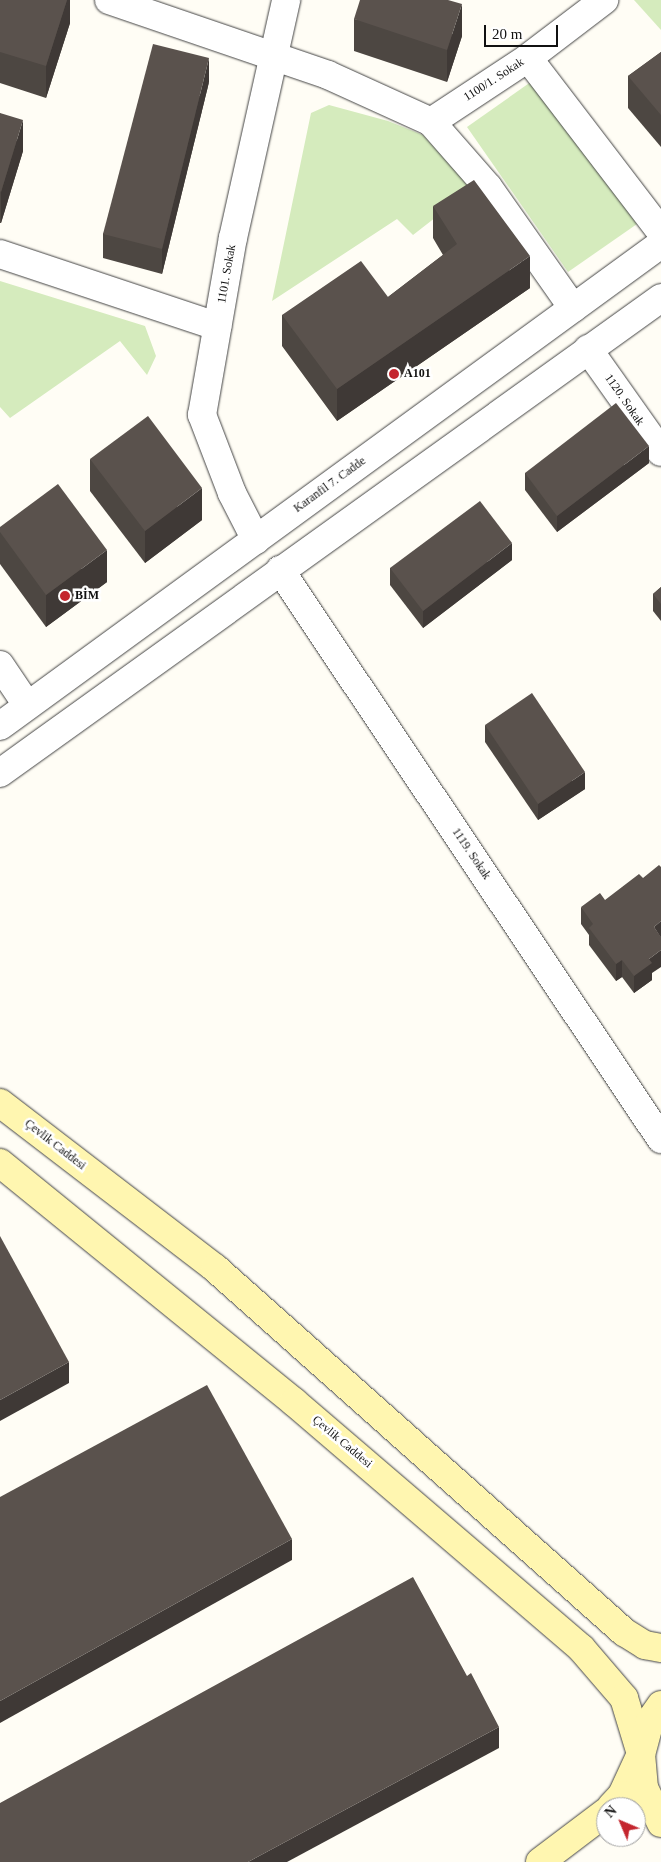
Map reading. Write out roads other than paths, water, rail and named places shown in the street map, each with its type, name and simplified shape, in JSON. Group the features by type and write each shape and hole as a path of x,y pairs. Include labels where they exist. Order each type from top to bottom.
{"main road":[{"name":"Çevlik Caddesi","path":"0,1103 215,1268 624,1632 645,1645 661,1648"},
{"name":"Çevlik Caddesi","path":"0,1163 294,1402 581,1648 624,1698 641,1754"},
{"path":"620,1797 641,1754 650,1721 661,1705"},
{"path":"641,1754 644,1788 661,1824"},
{"path":"540,1862 596,1820"}],"street":[{"path":"109,0 328,75 431,122 488,187 573,308"},
{"name":"1101. Sokak","path":"256,540 232,493 202,415 217,326 272,55 286,0"},
{"name":"1100/1. Sokak","path":"431,122 528,58 604,0"},
{"path":"528,58 661,232"},
{"name":"Karanfil 7. Cadde","path":"0,726 661,244"},
{"path":"0,254 217,326"},
{"path":"0,773 661,298"},
{"name":"1120. Sokak","path":"588,349 661,452"},
{"name":"1119. Sokak","path":"280,570 661,1139"},
{"path":"0,665 27,705"}],"place":[{"name":"A101","path":"394,374"},
{"name":"BİM","path":"65,596"}]}
